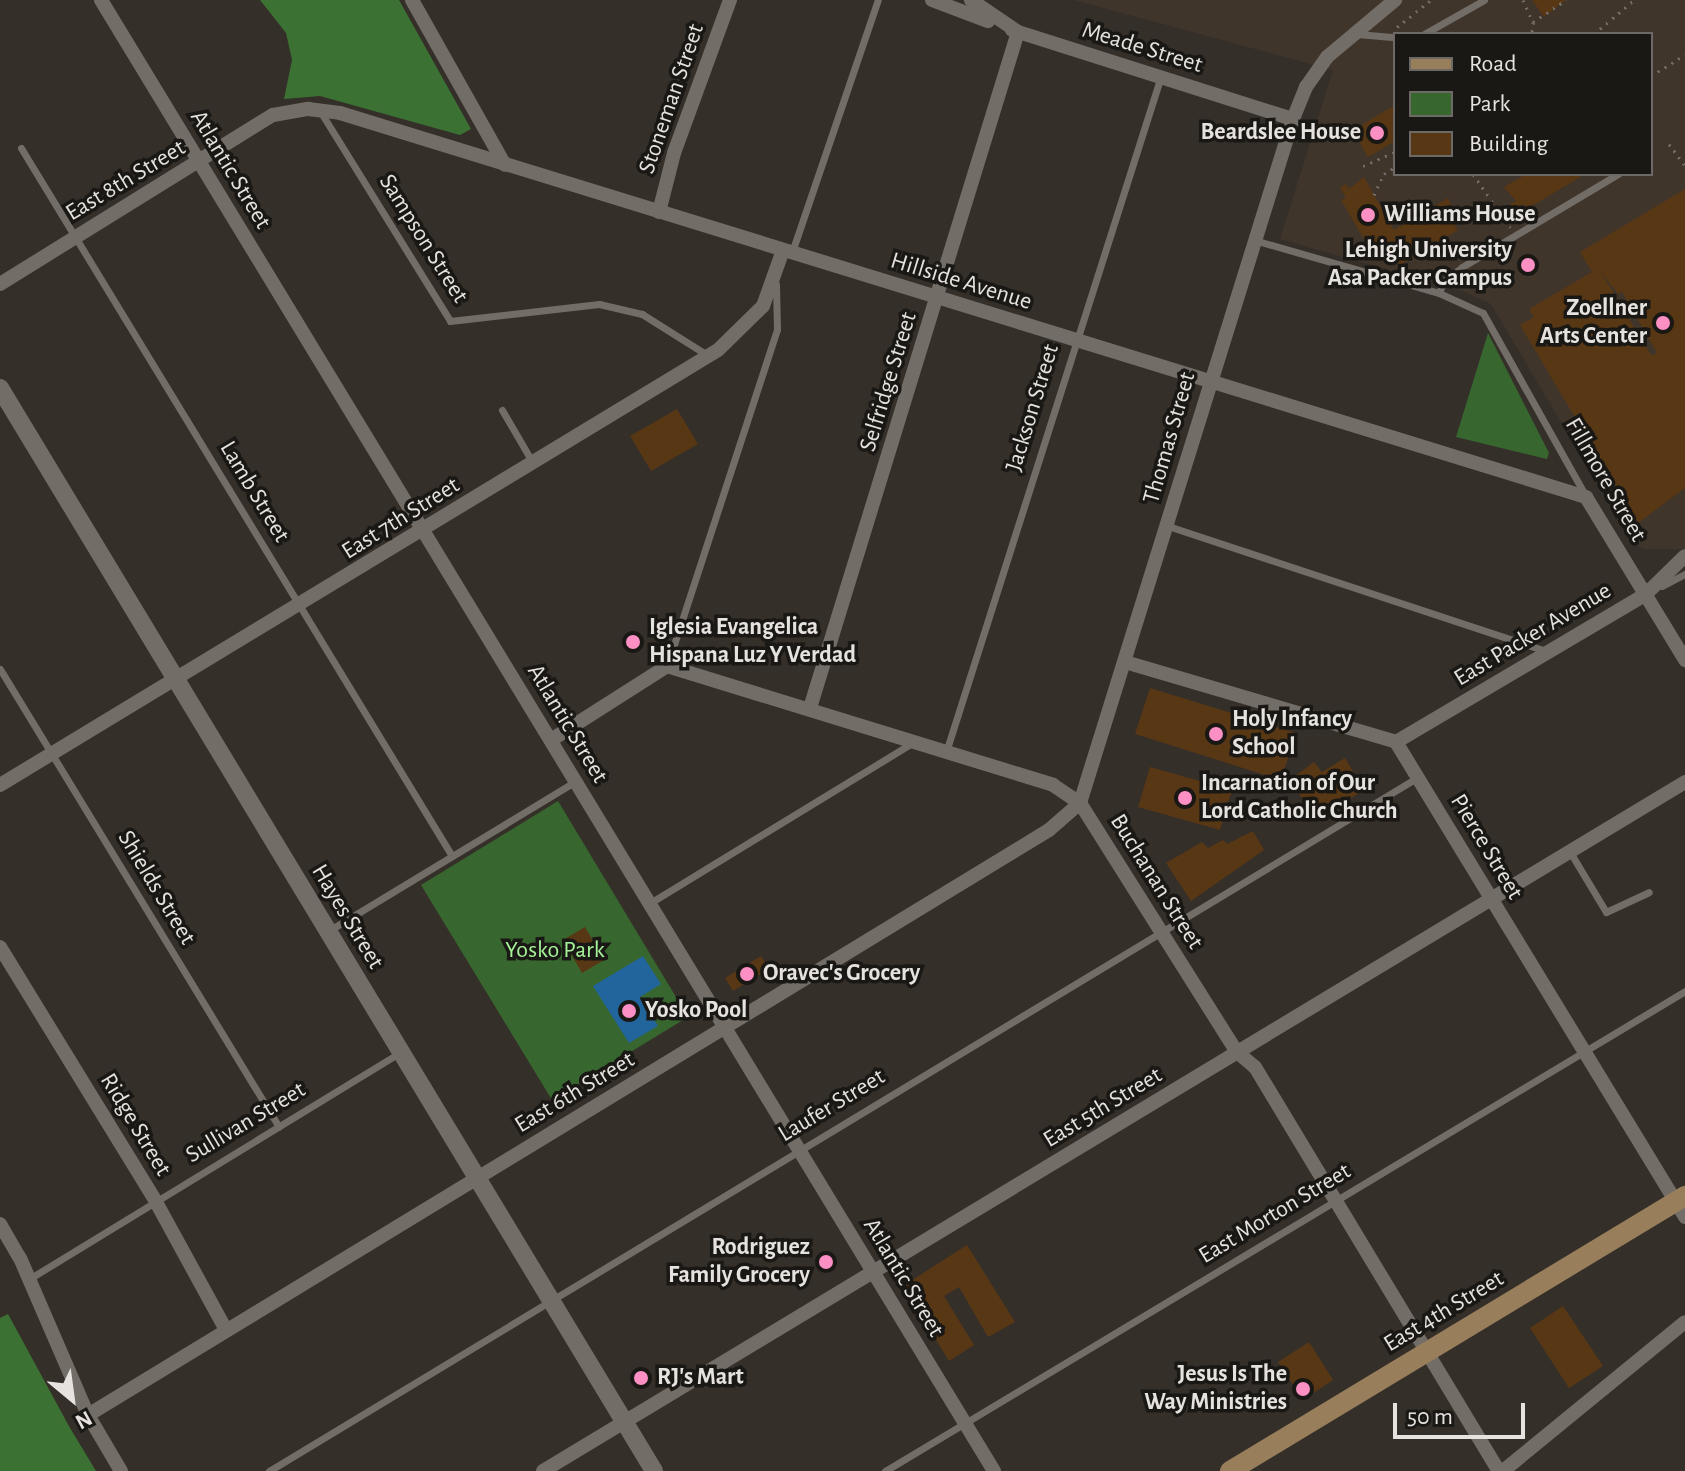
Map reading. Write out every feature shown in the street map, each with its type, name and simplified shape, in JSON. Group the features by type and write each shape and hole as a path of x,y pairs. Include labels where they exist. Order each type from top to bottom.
{"main road":[{"name":"East 4th Street","path":"1230,1471 1429,1351 1682,1205"}],"street":[{"name":"Atlantic Street","path":"101,0 994,1471"},
{"path":"412,0 505,165"},
{"name":"Stoneman Street","path":"659,212 674,153 730,0"},
{"name":"Meade Street","path":"932,0 1018,32 1293,119"},
{"path":"971,0 1018,32"},
{"name":"Thomas Street","path":"1080,803 1293,119 1306,87 1327,57 1395,0"},
{"name":"Selfridge Street","path":"810,708 1018,32"},
{"name":"East 8th Street","path":"0,284 273,115 319,109 505,165"},
{"name":"Hillside Avenue","path":"505,165 1586,497"},
{"name":"East 7th Street","path":"0,785 177,682 709,356 754,319 787,252"},
{"name":"Hayes Street","path":"0,388 654,1471"},
{"name":"Fillmore Street","path":"1586,497 1685,660"},
{"name":"East Packer Avenue","path":"1396,742 1646,594 1685,556"},
{"path":"1125,662 1396,742"},
{"path":"551,740 667,666"},
{"name":"Buchanan Street","path":"667,666 1053,785 1080,803 1237,1052 1255,1067 1501,1471"},
{"name":"Pierce Street","path":"1396,742 1583,1052 1682,1205"},
{"name":"East 5th Street","path":"543,1471 1685,782"},
{"name":"East 6th Street","path":"88,1415 1049,830 1080,803"},
{"name":"Ridge Street","path":"0,947 156,1202 226,1330"},
{"path":"0,1224 29,1279 88,1415 121,1471"},
{"path":"1501,1471 1685,1322"}],"lane":[{"path":"787,252 878,0"},
{"path":"1428,32 1484,0"},
{"path":"1353,34 1393,37"},
{"name":"Jackson Street","path":"946,752 1161,76"},
{"name":"Sampson Street","path":"319,109 450,321 599,304 654,320 709,356"},
{"name":"Lamb Street","path":"21,148 78,237 452,856"},
{"path":"1254,240 1439,293 1451,274 1615,176"},
{"path":"667,666 777,329 775,278"},
{"name":"Fillmore Street","path":"1439,293 1492,320 1586,497"},
{"path":"502,410 533,463"},
{"path":"1168,526 1549,652"},
{"path":"1646,594 1685,574"},
{"name":"Shields Street","path":"0,669 279,1127"},
{"path":"650,903 912,743"},
{"name":"Laufer Street","path":"269,1471 1160,929 1418,777"},
{"path":"328,931 576,781"},
{"path":"1570,852 1606,912 1649,892"},
{"name":"East Morton Street","path":"885,1471 1685,991"},
{"name":"Sullivan Street","path":"29,1279 401,1052"}],"path":[{"path":"1385,36 1431,0"},
{"path":"1523,0 1533,22 1532,32"},
{"path":"1533,22 1566,0"},
{"path":"1596,32 1634,0"},
{"path":"1653,75 1685,55"},
{"path":"1669,144 1685,165"},
{"path":"1363,166 1393,153"},
{"path":"1374,195 1384,174 1393,168"},
{"path":"1476,176 1515,235"}],"shaded area":[{"name":"Lehigh University Asa Packer Campus","path":"1074,0 1685,0 1685,549 1643,549 1632,542 1491,304 1463,291 1280,239 1333,70"}],"green space":[{"path":"260,0 399,0 471,129 460,135 320,96 284,99 292,60 286,33"},
{"path":"1488,333 1549,453 1547,459 1456,437"},
{"name":"Yosko Park","path":"558,801 688,1017 552,1100 421,885"},
{"path":"8,1314 96,1471 0,1471 0,1318"}],"water":[{"name":"Yosko Pool","path":"643,956 661,984 640,997 658,1026 629,1043 593,986"}],"building":[{"path":"1532,0 1566,0 1544,17"},
{"name":"Beardslee House","path":"1393,106 1393,142 1368,157 1355,135 1363,130 1360,126"},
{"path":"1523,176 1582,176 1527,209 1524,204 1512,211 1509,205 1516,201 1504,187"},
{"path":"1364,177 1394,230 1448,198 1455,215 1462,211 1466,218 1454,224 1458,230 1400,265 1390,249 1375,258 1341,200 1346,198 1340,187 1346,184 1349,189"},
{"path":"1685,189 1685,488 1638,523 1520,325 1534,317 1529,309 1592,272 1580,252","holes":["1601,272 1618,294 1622,292 1657,353 1651,355"]},
{"path":"677,409 698,444 651,471 630,436"},
{"name":"Holy Infancy School","path":"1150,688 1296,733 1281,780 1135,734"},
{"path":"1345,758 1364,790 1316,820 1290,780 1314,762 1322,772"},
{"name":"Incarnation of Our Lord Catholic Church","path":"1150,767 1232,790 1220,830 1138,807"},
{"path":"1253,831 1264,850 1191,901 1166,863 1202,842 1208,848 1223,840 1227,844"},
{"path":"585,927 604,960 582,973 563,940"},
{"name":"Oravec's Grocery","path":"761,956 769,969 733,991 725,978"},
{"path":"967,1245 1015,1322 988,1337 959,1287 944,1296 974,1345 949,1361 903,1286"},
{"path":"1563,1306 1603,1366 1569,1388 1530,1328"},
{"path":"1309,1342 1333,1380 1303,1400 1278,1362"}],"place":[{"name":"Beardslee House","path":"1377,133"},
{"name":"Williams House","path":"1368,215"},
{"name":"Lehigh University Asa Packer Campus","path":"1528,265"},
{"name":"Zoellner Arts Center","path":"1663,323"},
{"name":"Iglesia Evangelica Hispana Luz Y Verdad","path":"633,642"},
{"name":"Holy Infancy School","path":"1216,734"},
{"name":"Incarnation of Our Lord Catholic Church","path":"1185,798"},
{"name":"Oravec's Grocery","path":"747,974"},
{"name":"Yosko Pool","path":"629,1011"},
{"name":"Rodriguez Family Grocery","path":"826,1262"},
{"name":"RJ's Mart","path":"641,1378"},
{"name":"Jesus Is The Way Ministries","path":"1303,1389"}]}
